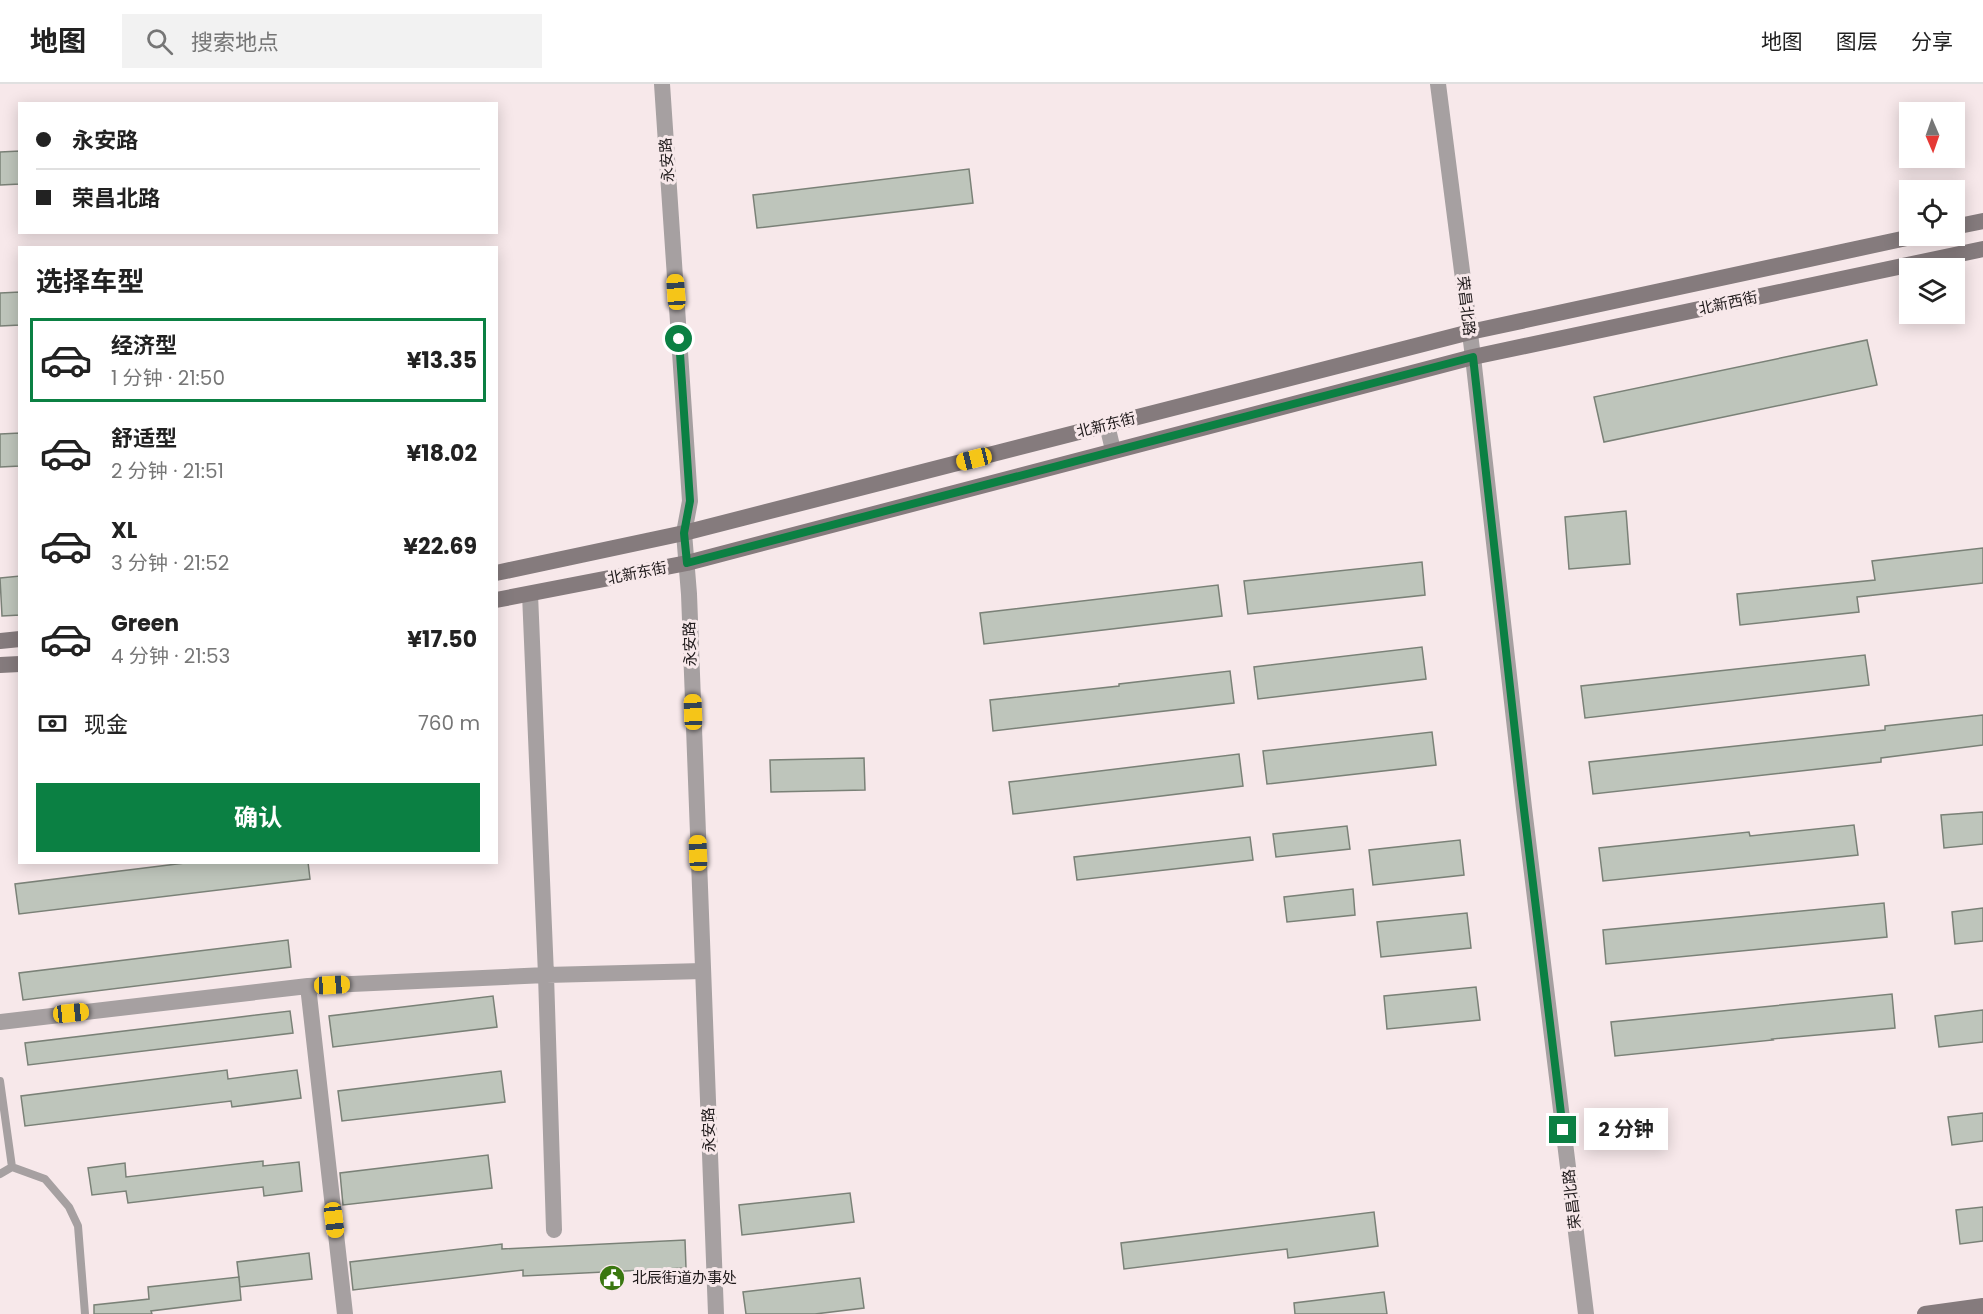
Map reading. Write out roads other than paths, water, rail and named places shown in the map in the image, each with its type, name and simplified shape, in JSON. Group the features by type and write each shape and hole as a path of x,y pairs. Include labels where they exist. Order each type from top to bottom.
{"main road":[{"path":"1965,225 1983,221"},
{"name":"北新西街","path":"1470,332 1899,240"},
{"name":"北新西街","path":"1473,357 1983,249"},
{"name":"北新东街","path":"498,573 684,533 1470,332"},
{"name":"北新东街","path":"498,600 687,563 1473,357"},
{"path":"0,641 18,639"},
{"path":"0,665 18,664"},
{"path":"1925,1314 1983,1306"}],"street":[{"name":"永安路","path":"662,84 690,501 684,533 716,1314"},
{"name":"荣昌北路","path":"1438,84 1470,332 1525,819 1586,1314"},
{"path":"1107,425 1113,450"},
{"path":"530,594 554,1230"},
{"path":"0,1022 308,986 546,975 703,971"},
{"path":"308,986 345,1314"}],"lane":[{"path":"0,1081 12,1167"},
{"path":"0,1174 12,1167"},
{"path":"12,1167 45,1179 69,1207 78,1226 85,1314"}],"place":[{"name":"北辰街道办事处","path":"612,1278"}]}
